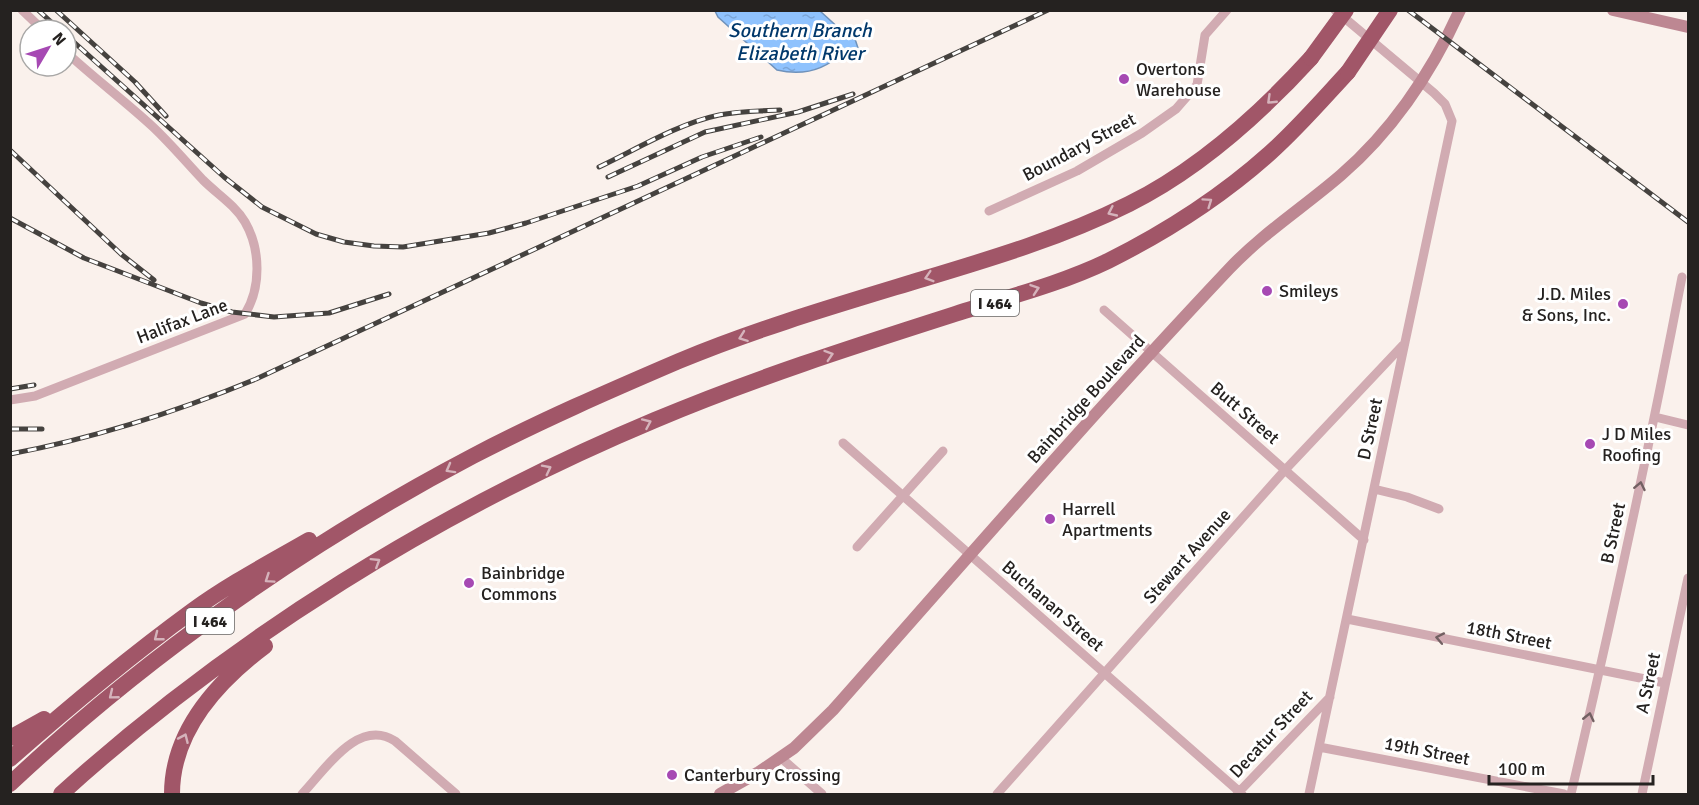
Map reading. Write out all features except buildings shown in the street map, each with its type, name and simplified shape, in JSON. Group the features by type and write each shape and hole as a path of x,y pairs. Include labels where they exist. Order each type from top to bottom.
{"highway":[{"name":"I 464","path":"10,784 81,721 189,636 307,553 426,482 514,435 682,360 798,317 1055,237 1132,202 1199,160 1261,110 1311,58 1346,10"},
{"name":"I 464","path":"61,795 135,730 221,663 408,543 543,471 656,419 782,371 957,313 995,303 1071,276 1106,261 1176,222 1209,201 1271,153 1348,72 1390,10"},
{"path":"10,738 39,723 238,580 348,518 426,482"},
{"path":"172,795 174,766 178,750 198,713 219,687 250,657 327,593"},
{"path":"10,759 126,662"}],"street":[{"name":"Boundary Street","path":"988,211 1077,171 1142,133 1176,109 1197,84 1205,35 1227,10"},
{"path":"1335,10 1420,83"},
{"name":"Bainbridge Boulevard","path":"720,795 794,748 832,710 1151,352 1255,244 1341,175 1364,153 1380,136 1420,83 1460,10"},
{"path":"1613,10 1689,27"},
{"name":"Halifax Lane","path":"10,400 35,396 244,314 250,305 257,276 253,240 237,211 205,182 151,125 78,63"},
{"name":"D Street","path":"1309,795 1452,121 1445,104 1420,83"},
{"name":"B Street","path":"1571,795 1655,417 1682,277"},
{"name":"Butt Street","path":"1104,310 1364,540"},
{"name":"Stewart Avenue","path":"997,795 1285,471 1405,343"},
{"path":"1655,417 1689,424"},
{"name":"Buchanan Street","path":"843,443 1239,794"},
{"path":"857,547 943,451"},
{"path":"1374,489 1407,497 1439,509"},
{"name":"A Street","path":"1642,795 1689,578"},
{"name":"18th Street","path":"1347,620 1665,683"},
{"name":"Decatur Street","path":"1239,794 1330,697"},
{"path":"302,795 355,740 376,734 395,741 456,795"},
{"name":"19th Street","path":"1319,747 1564,795"},
{"path":"780,757 822,795"}],"water":[{"name":"Southern Branch Elizabeth River","path":"715,11 820,11 842,31 853,33 859,51 843,52 829,63 813,70 786,72 777,70 718,17"}],"railway":[{"path":"38,10 47,18"},
{"path":"56,10 135,82 166,116"},
{"path":"10,454 42,448 135,423 256,379 1048,10"},
{"path":"1408,10 1688,222"},
{"path":"78,46 224,177 262,207 316,234 344,242 403,247 489,233 638,186 702,157 761,137"},
{"path":"608,177 705,132 798,112 853,94"},
{"path":"599,167 703,119 734,113 780,110"},
{"path":"10,150 121,254 154,280"},
{"path":"10,218 84,258 201,303 232,312 274,317 329,313 389,294"},
{"path":"10,389 34,385"},
{"path":"10,429 42,429"}],"place":[{"name":"Overtons Warehouse","path":"1124,79"},
{"name":"Smileys","path":"1267,291"},
{"name":"J.D. Miles & Sons, Inc.","path":"1623,304"},
{"name":"J D Miles Roofing","path":"1590,444"},
{"name":"Harrell Apartments","path":"1050,519"},
{"name":"Bainbridge Commons","path":"469,583"},
{"name":"Canterbury Crossing","path":"672,775"}]}
